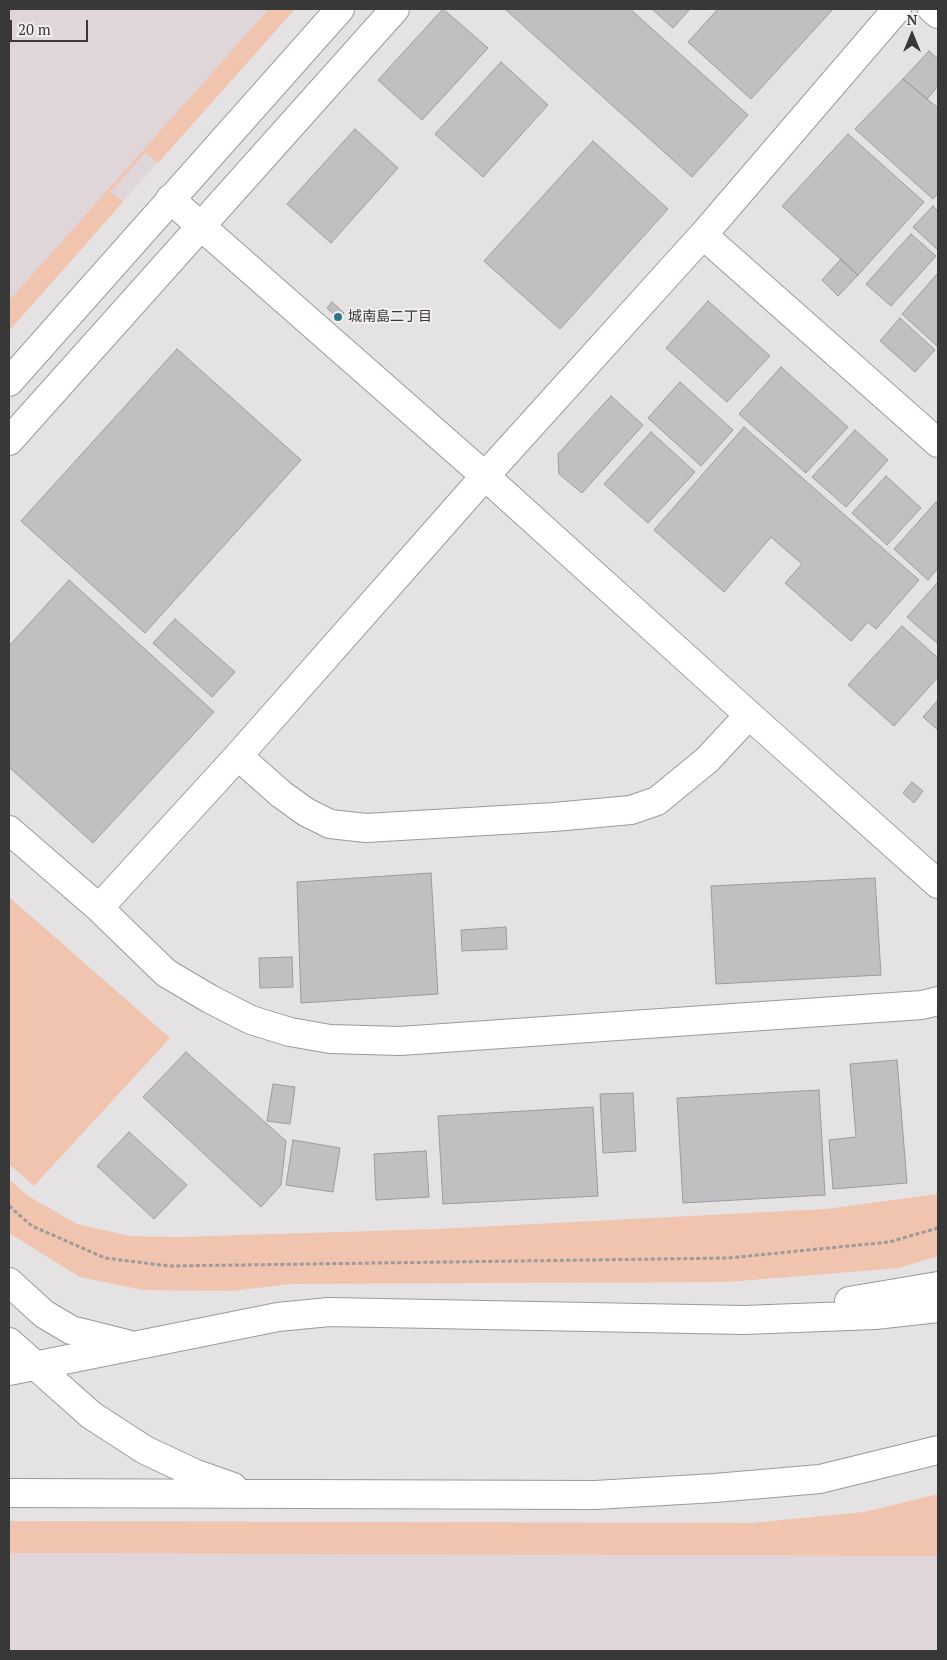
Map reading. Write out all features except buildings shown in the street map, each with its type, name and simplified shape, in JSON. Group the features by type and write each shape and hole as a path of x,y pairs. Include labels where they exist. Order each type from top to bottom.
{"street":[{"path":"9,382 340,9"},
{"path":"9,441 395,9"},
{"path":"99,908 238,756 485,476 703,235 897,9"},
{"path":"932,9 938,14"},
{"path":"170,199 485,476 938,884"},
{"path":"703,235 938,443"},
{"path":"238,756 281,794 306,812 330,824 366,828 631,810 658,801 707,760 749,715"},
{"path":"9,830 99,908 166,973 251,1020 290,1032 330,1038 400,1041 922,1005 938,1001"},
{"path":"9,1282 44,1314 71,1330 134,1346"},
{"path":"744,1320 938,1286"},
{"path":"9,1371 278,1317 329,1312 744,1320 875,1316 938,1308"},
{"path":"9,1342 91,1415 144,1450 196,1474 251,1494"},
{"path":"912,1457 938,1446"},
{"path":"9,1493 604,1494 715,1488 820,1479 938,1450"}],"path":[{"path":"9,1206 32,1226 105,1258 169,1266 728,1258 889,1242 938,1228"}],"shaded area":[{"path":"9,9 294,9 9,330"},
{"path":"269,9 295,9 158,163 146,152 110,192 123,202 9,331 9,301"},
{"path":"9,897 170,1038 34,1186 9,1164"},
{"path":"9,1179 28,1196 77,1224 130,1236 177,1237 438,1229 826,1209 938,1194 938,1256 899,1268 727,1282 290,1284 232,1291 143,1290 80,1277 9,1233"},
{"path":"938,1494 938,1556 9,1553 9,1521 750,1523 864,1512"},
{"path":"9,1553 938,1556 938,1651 9,1651"}],"place":[{"name":"城南島二丁目","path":"338,317"}]}
